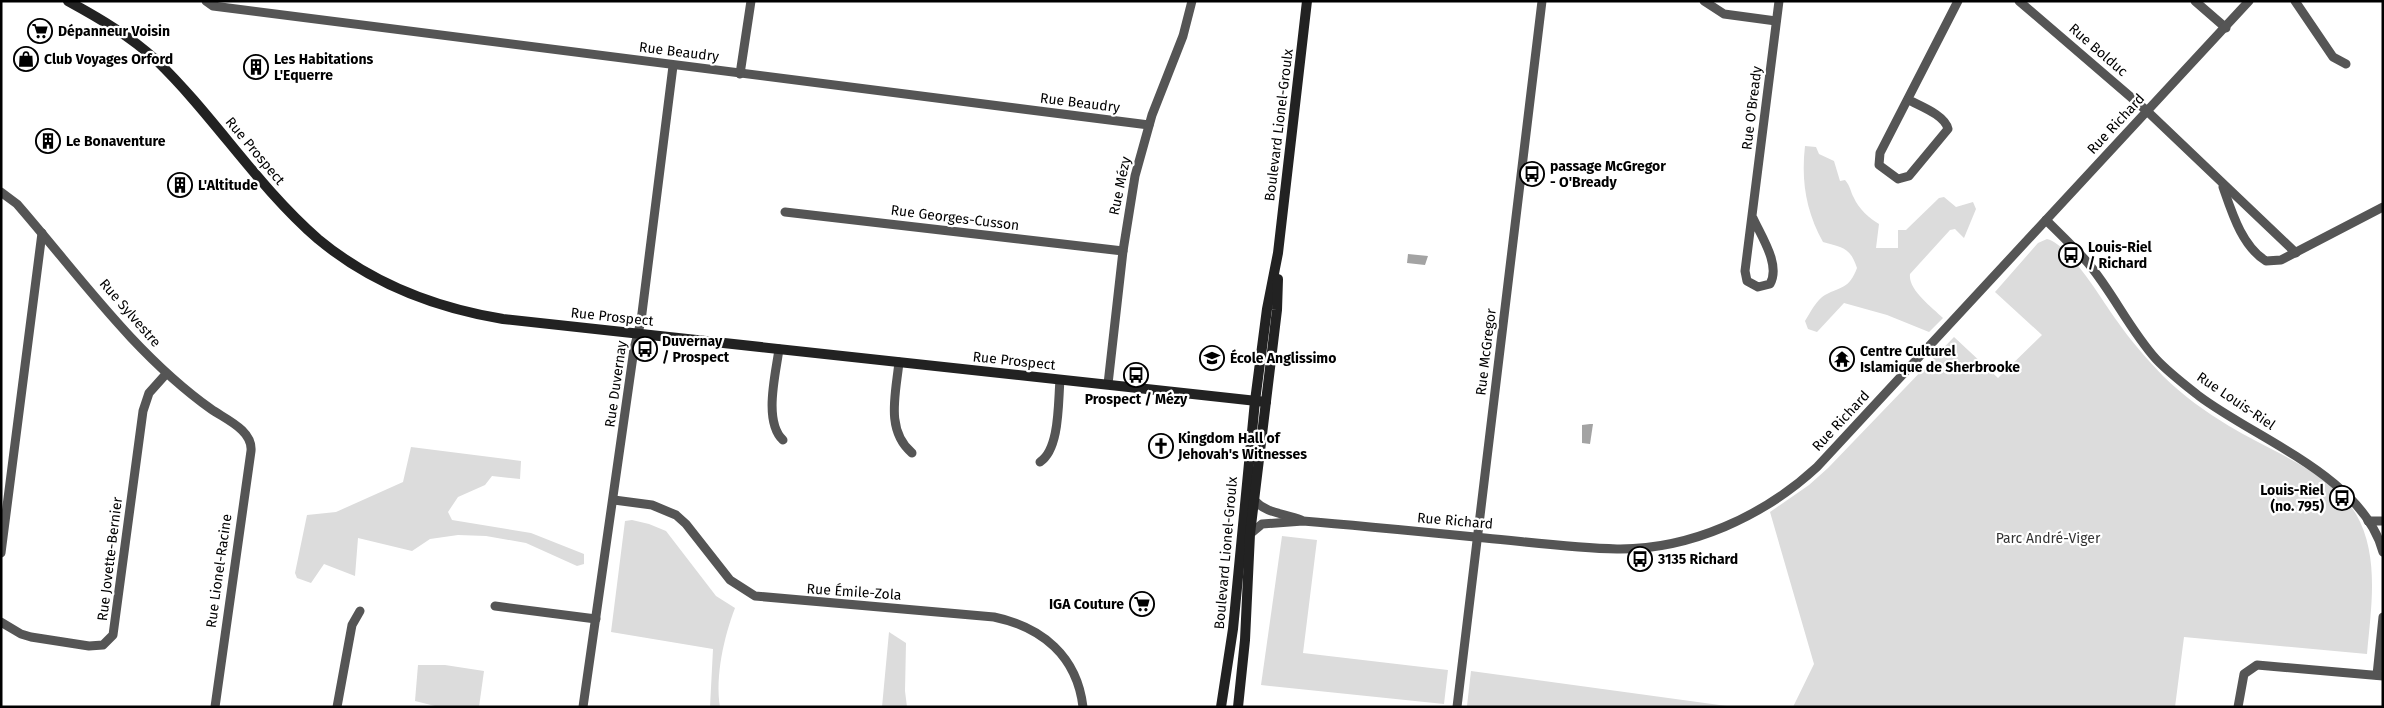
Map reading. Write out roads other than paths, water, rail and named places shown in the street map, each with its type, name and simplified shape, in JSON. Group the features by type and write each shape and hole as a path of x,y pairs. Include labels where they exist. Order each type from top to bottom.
{"street":[{"name":"Rue Prospect","path":"68,1 112,26 151,55 176,80 283,206 319,239 365,272 414,295 476,314 503,319 1266,402"},
{"name":"Rue Beaudry","path":"206,1 213,6 1149,126"},
{"path":"740,74 751,1"},
{"name":"Rue Mézy","path":"1108,384 1131,195 1149,126 1183,36 1192,1"},
{"name":"Boulevard Lionel-Groulx","path":"1221,707 1234,629 1255,401 1267,309 1278,253 1307,1"},
{"name":"Rue McGregor","path":"1457,707 1542,1"},
{"path":"1704,1 1724,14 1734,17 1776,22"},
{"name":"Rue O'Bready","path":"1753,218 1770,257 1774,272 1770,284 1758,287 1750,285 1745,276 1779,1"},
{"path":"1909,100 1938,116 1944,121 1948,129 1908,176 1898,178 1883,169 1879,159 1958,1"},
{"name":"Rue Bolduc","path":"2019,1 2147,111 2296,253 2273,262 2259,257 2238,226 2223,184"},
{"path":"2195,1 2226,28"},
{"name":"Rue Richard","path":"1250,534 1262,524 1303,521 1619,549 1665,544 1694,537 1752,514 1784,494 1816,467 2226,28 2249,1"},
{"path":"2295,1 2333,56 2346,64"},
{"name":"Rue Duvernay","path":"583,707 614,500 673,66"},
{"name":"Rue Sylvestre","path":"1,192 17,204 128,334 166,374 250,439"},
{"path":"2296,253 2383,207"},
{"name":"Rue Georges-Cusson","path":"785,212 1123,251"},
{"name":"Rue Louis-Riel","path":"2046,220 2088,264 2156,359 2199,397 2327,479 2352,499 2380,540 2383,552"},
{"path":"1,552 42,233"},
{"name":"Boulevard Lionel-Groulx","path":"1238,707 1245,640 1250,534 1277,310 1278,253"},
{"path":"779,349 772,415 775,428 783,440"},
{"path":"900,362 894,424 900,440 912,453"},
{"name":"Rue Jovette-Bernier","path":"1,622 21,634 31,637 89,646 104,645 113,635 143,411 149,393 166,374"},
{"path":"1040,462 1046,458 1053,446 1060,380"},
{"name":"Rue Lionel-Racine","path":"215,707 251,450 250,439"},
{"name":"Rue Émile-Zola","path":"614,500 652,505 676,515 686,524 730,580 755,596 994,617 1026,626 1050,641 1069,664 1080,691 1083,707"},
{"name":"Rue Richard","path":"1254,500 1270,512 1285,514 1303,521"},
{"path":"2368,521 2383,521"},
{"path":"495,606 596,619"},
{"path":"337,707 352,625 360,611"},
{"path":"2238,707 2244,674 2257,665 2380,676 2383,617"}],"place":[{"name":"Dépanneur Voisin","path":"40,31"},
{"name":"Club Voyages Orford","path":"26,59"},
{"name":"Les Habitations L'Equerre","path":"256,67"},
{"name":"Le Bonaventure","path":"48,141"},
{"name":"passage McGregor - O'Bready","path":"1532,174"},
{"name":"L'Altitude","path":"180,185"},
{"name":"Louis-Riel / Richard","path":"2071,255"},
{"name":"Duvernay / Prospect","path":"645,349"},
{"name":"École Anglissimo","path":"1212,358"},
{"name":"Centre Culturel Islamique de Sherbrooke","path":"1842,359"},
{"name":"Prospect / Mézy","path":"1136,375"},
{"name":"Kingdom Hall of Jehovah's Witnesses","path":"1161,446"},
{"name":"Louis-Riel (no. 795)","path":"2342,498"},
{"name":"3135 Richard","path":"1640,559"},
{"name":"IGA Couture","path":"1142,604"}],"park label":[{"name":"Parc André-Viger","path":"2048,538"}]}
